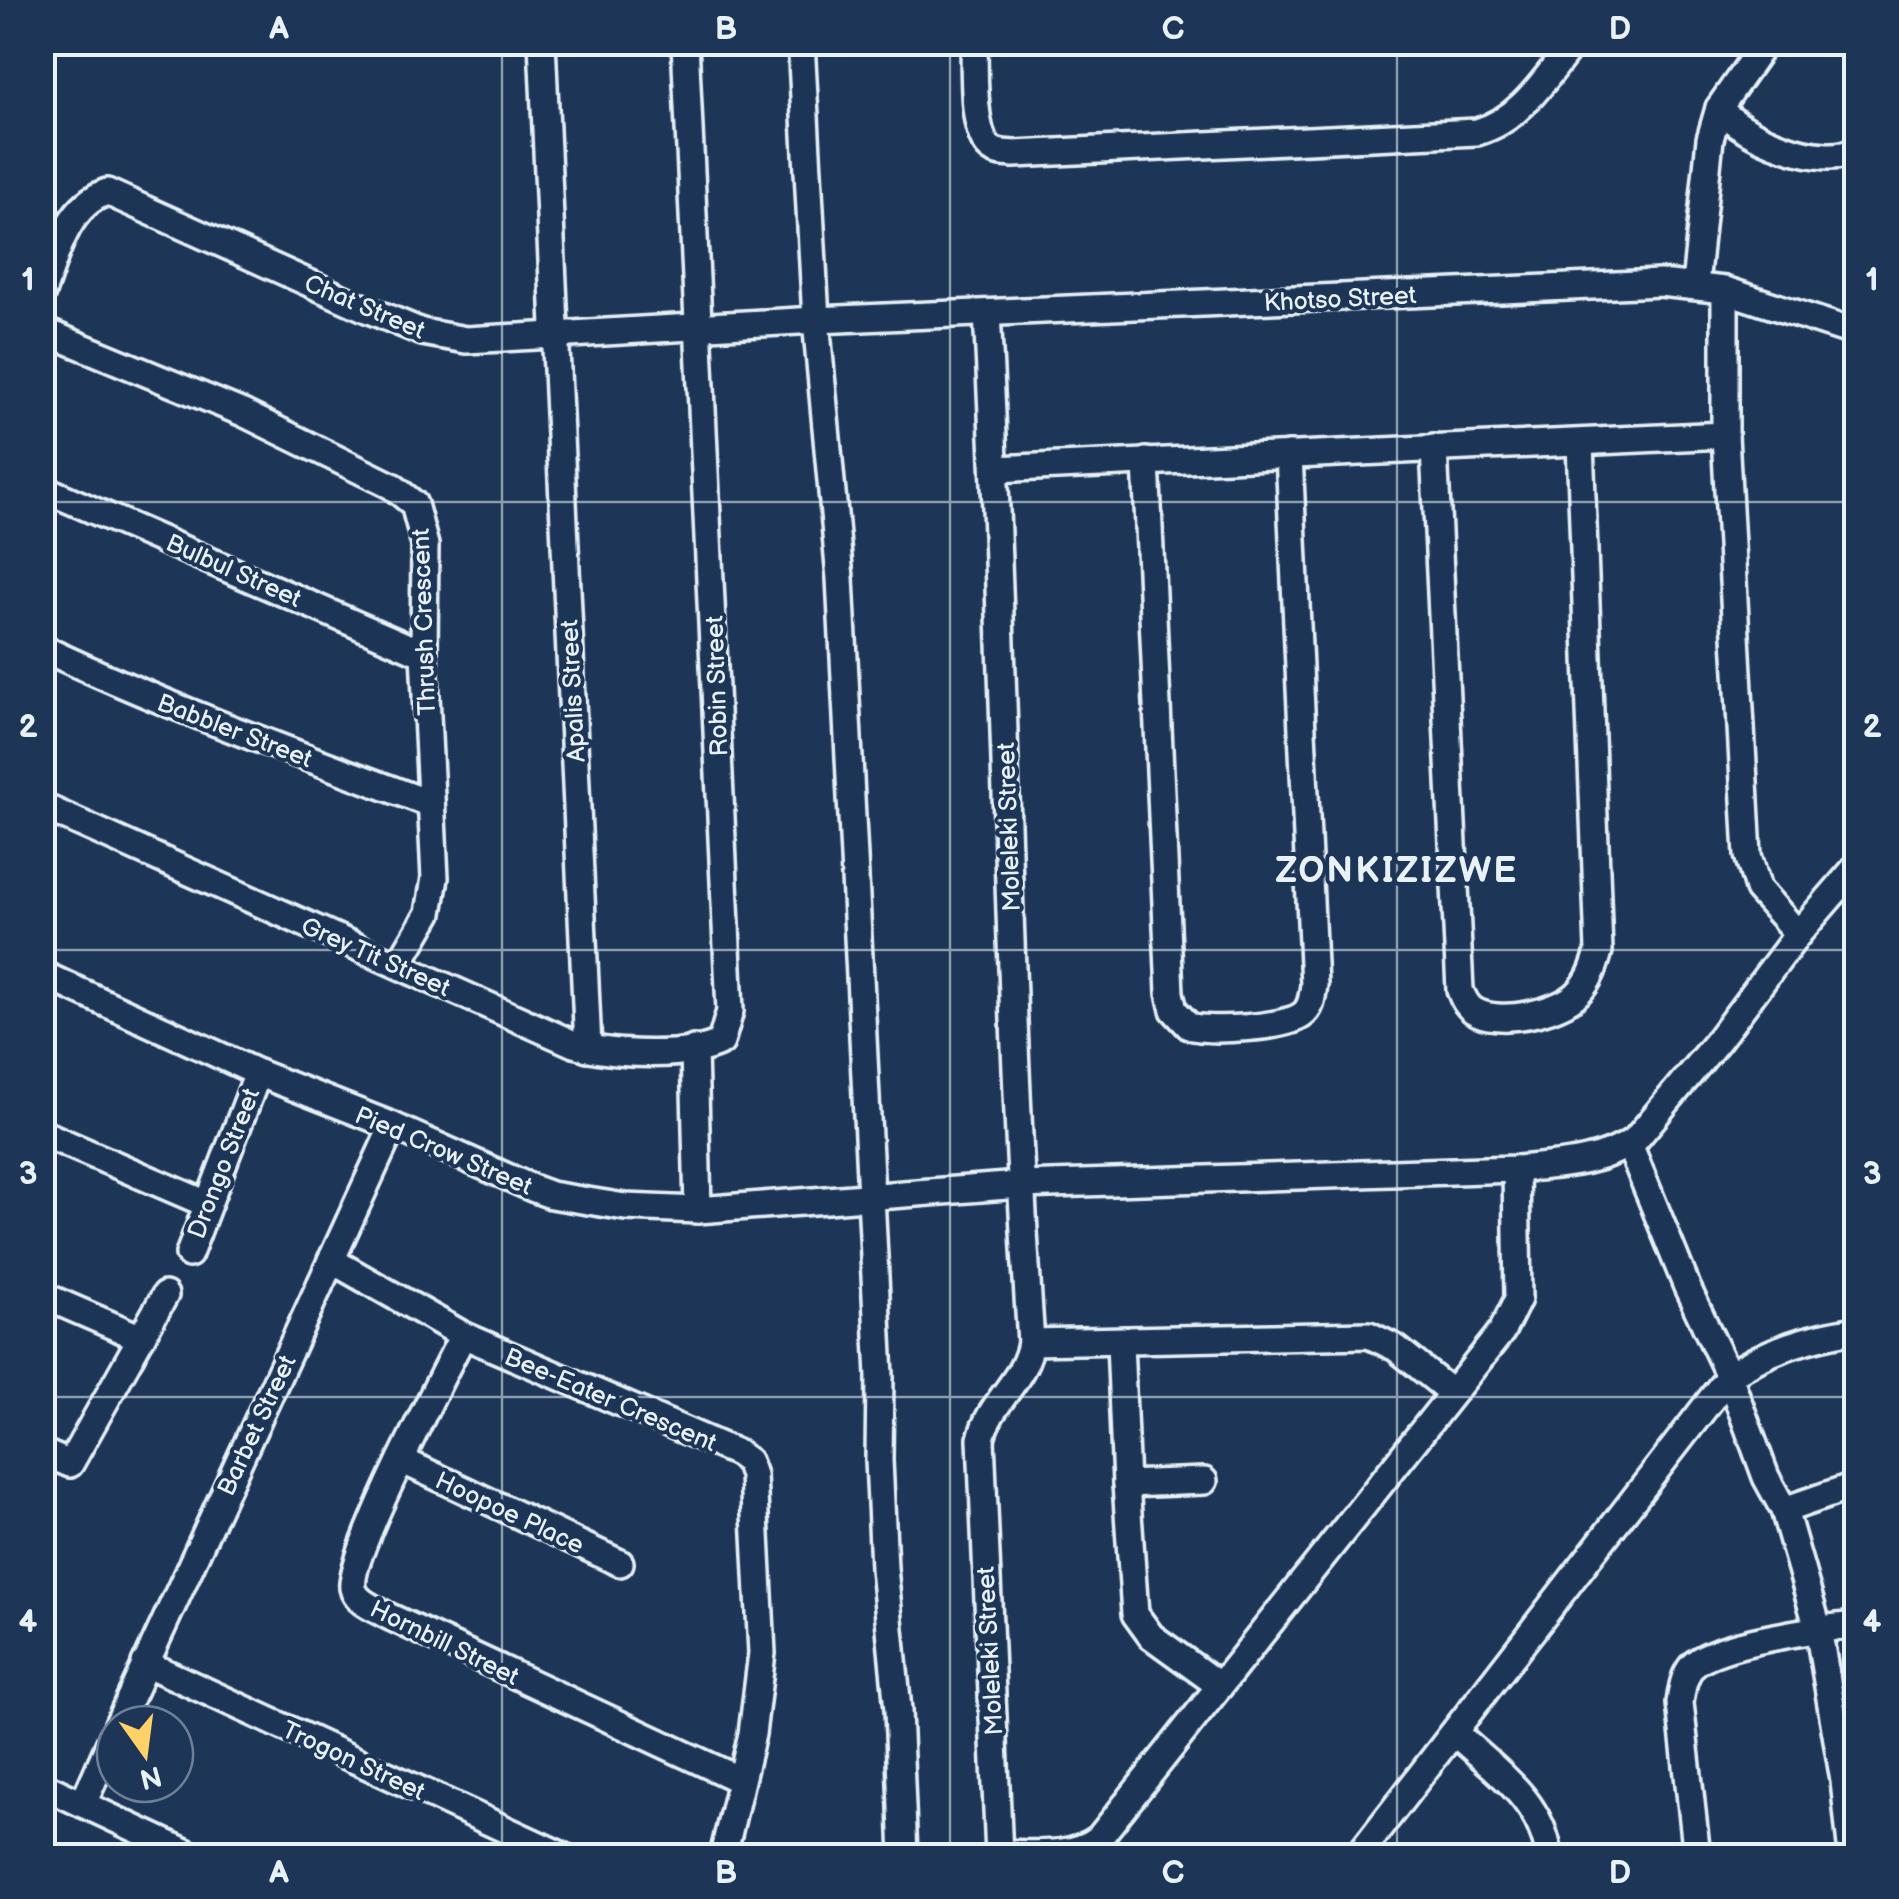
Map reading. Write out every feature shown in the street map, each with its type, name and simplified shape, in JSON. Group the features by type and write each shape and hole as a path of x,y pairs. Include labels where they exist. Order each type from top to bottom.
{"street":[{"name":"Apalis Street","path":"542,42 588,1048"},
{"name":"Robin Street","path":"685,42 730,1011 721,1042"},
{"path":"801,42 816,320 840,578 871,1195 884,1550 898,1710 904,1856"},
{"path":"974,42 979,128 990,148 1014,154 1476,132 1495,127 1513,115 1574,42"},
{"path":"1696,286 1708,150 1720,108 1766,42"},
{"path":"1720,108 1739,128 1779,145 1830,158 1856,150"},
{"name":"Chat Street","path":"42,293 68,227 90,200 110,193 422,332 466,340 816,320"},
{"name":"Khotso Street","path":"816,320 1660,283 1726,290 1856,333"},
{"path":"1726,290 1726,434 1748,856 1758,889 1798,934"},
{"name":"Moleleki Street","path":"987,312 996,469 1020,1185 1030,1342 1029,1360 986,1423 980,1440 998,1855 1066,1851 1092,1843 1511,1319 1518,1299 1516,1169"},
{"name":"Thrush Crescent","path":"42,330 243,414 392,486 409,498 418,511 425,545 424,654 436,862 432,902 399,964"},
{"path":"996,469 1726,434"},
{"path":"1434,448 1457,972 1463,998 1473,1010 1490,1016 1509,1016 1544,1012 1567,1002 1587,982 1599,951 1580,443"},
{"path":"1146,461 1170,993 1174,1010 1189,1026 1216,1028 1296,1019 1312,1000 1289,455"},
{"name":"Bulbul Street","path":"42,488 424,654"},
{"name":"Babbler Street","path":"42,648 191,714 431,804"},
{"name":"Grey Tit Street","path":"42,806 588,1048 628,1052 694,1049 721,1042"},
{"path":"1852,1856 1850,1780 1818,1628 1784,1510 1766,1477 1729,1376 1686,1287 1629,1144 1660,1113 1798,934 1856,867"},
{"name":"Pied Crow Street","path":"42,974 258,1072 551,1195 625,1207 698,1210 1020,1185 1516,1169 1592,1159 1629,1144"},
{"path":"694,1049 698,1210"},
{"name":"Drongo Street","path":"188,1254 258,1072"},
{"name":"Barbet Street","path":"127,1704 393,1126"},
{"path":"42,1133 207,1204"},
{"name":"Bee-Eater Crescent","path":"332,1260 463,1335 736,1452 748,1461 753,1475 762,1653 752,1734 723,1856"},
{"path":"42,1295 140,1338"},
{"path":"42,1452 70,1464 165,1295"},
{"path":"1358,1856 1729,1376 1780,1347 1856,1330"},
{"path":"1030,1342 1369,1334 1396,1348 1452,1392"},
{"name":"Hornbill Street","path":"463,1335 401,1460 354,1572 352,1586 358,1599 740,1780"},
{"path":"1120,1342 1136,1614 1150,1636 1220,1686"},
{"name":"Hoopoe Place","path":"401,1460 620,1563"},
{"path":"1126,1484 1204,1481"},
{"path":"1784,1510 1856,1485"},
{"path":"1697,1856 1680,1703 1684,1679 1691,1668 1706,1656 1818,1628 1856,1625"},
{"name":"Trogon Street","path":"145,1663 562,1856"},
{"path":"1455,1733 1525,1797 1549,1856"},
{"path":"83,1804 95,1777"},
{"path":"42,1784 194,1856"}],"district":[{"name":"ZONKIZIZWE","path":"1397,870"}]}
